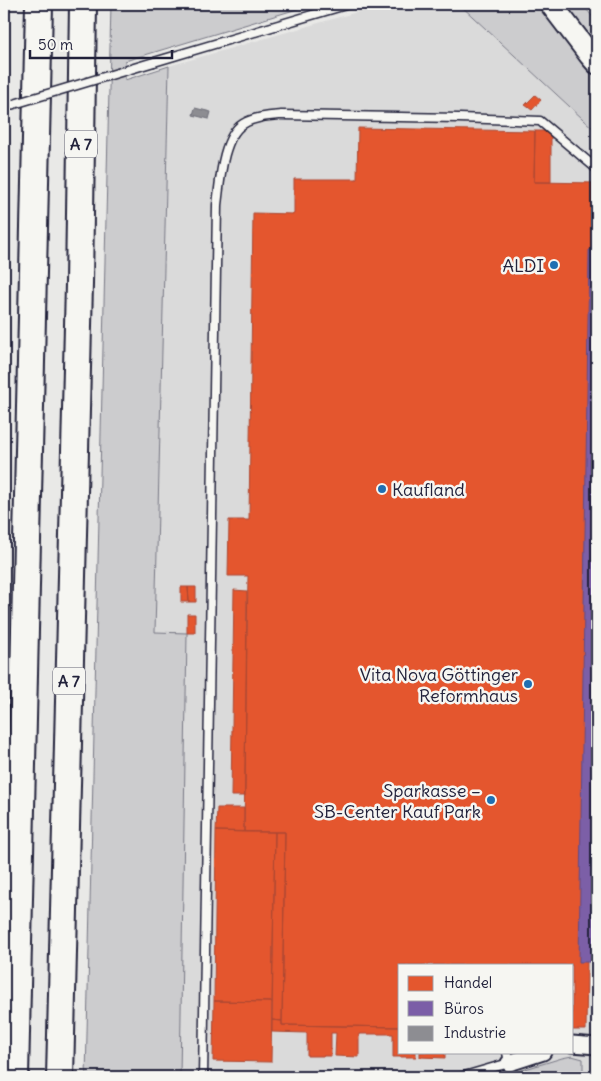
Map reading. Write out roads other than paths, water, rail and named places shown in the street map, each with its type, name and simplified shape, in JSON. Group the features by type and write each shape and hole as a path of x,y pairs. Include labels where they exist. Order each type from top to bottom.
{"highway":[{"path":"15,1077 39,4"},
{"name":"A 7","path":"60,1077 79,284 82,4"}],"main road":[{"path":"551,4 597,62"}],"street":[{"path":"574,1044 597,1046"},
{"path":"508,1057 529,1054"}],"lane":[{"path":"4,107 348,4"},
{"path":"203,1077 217,205 225,151 232,135 242,124 268,116 540,120 597,169"},
{"path":"462,1077 508,1057"}],"place":[{"name":"ALDI","path":"554,265"},
{"name":"Kaufland","path":"382,489"},
{"name":"Vita Nova Göttinger Reformhaus","path":"528,684"},
{"name":"Sparkasse – SB-Center Kauf Park","path":"491,800"}]}
